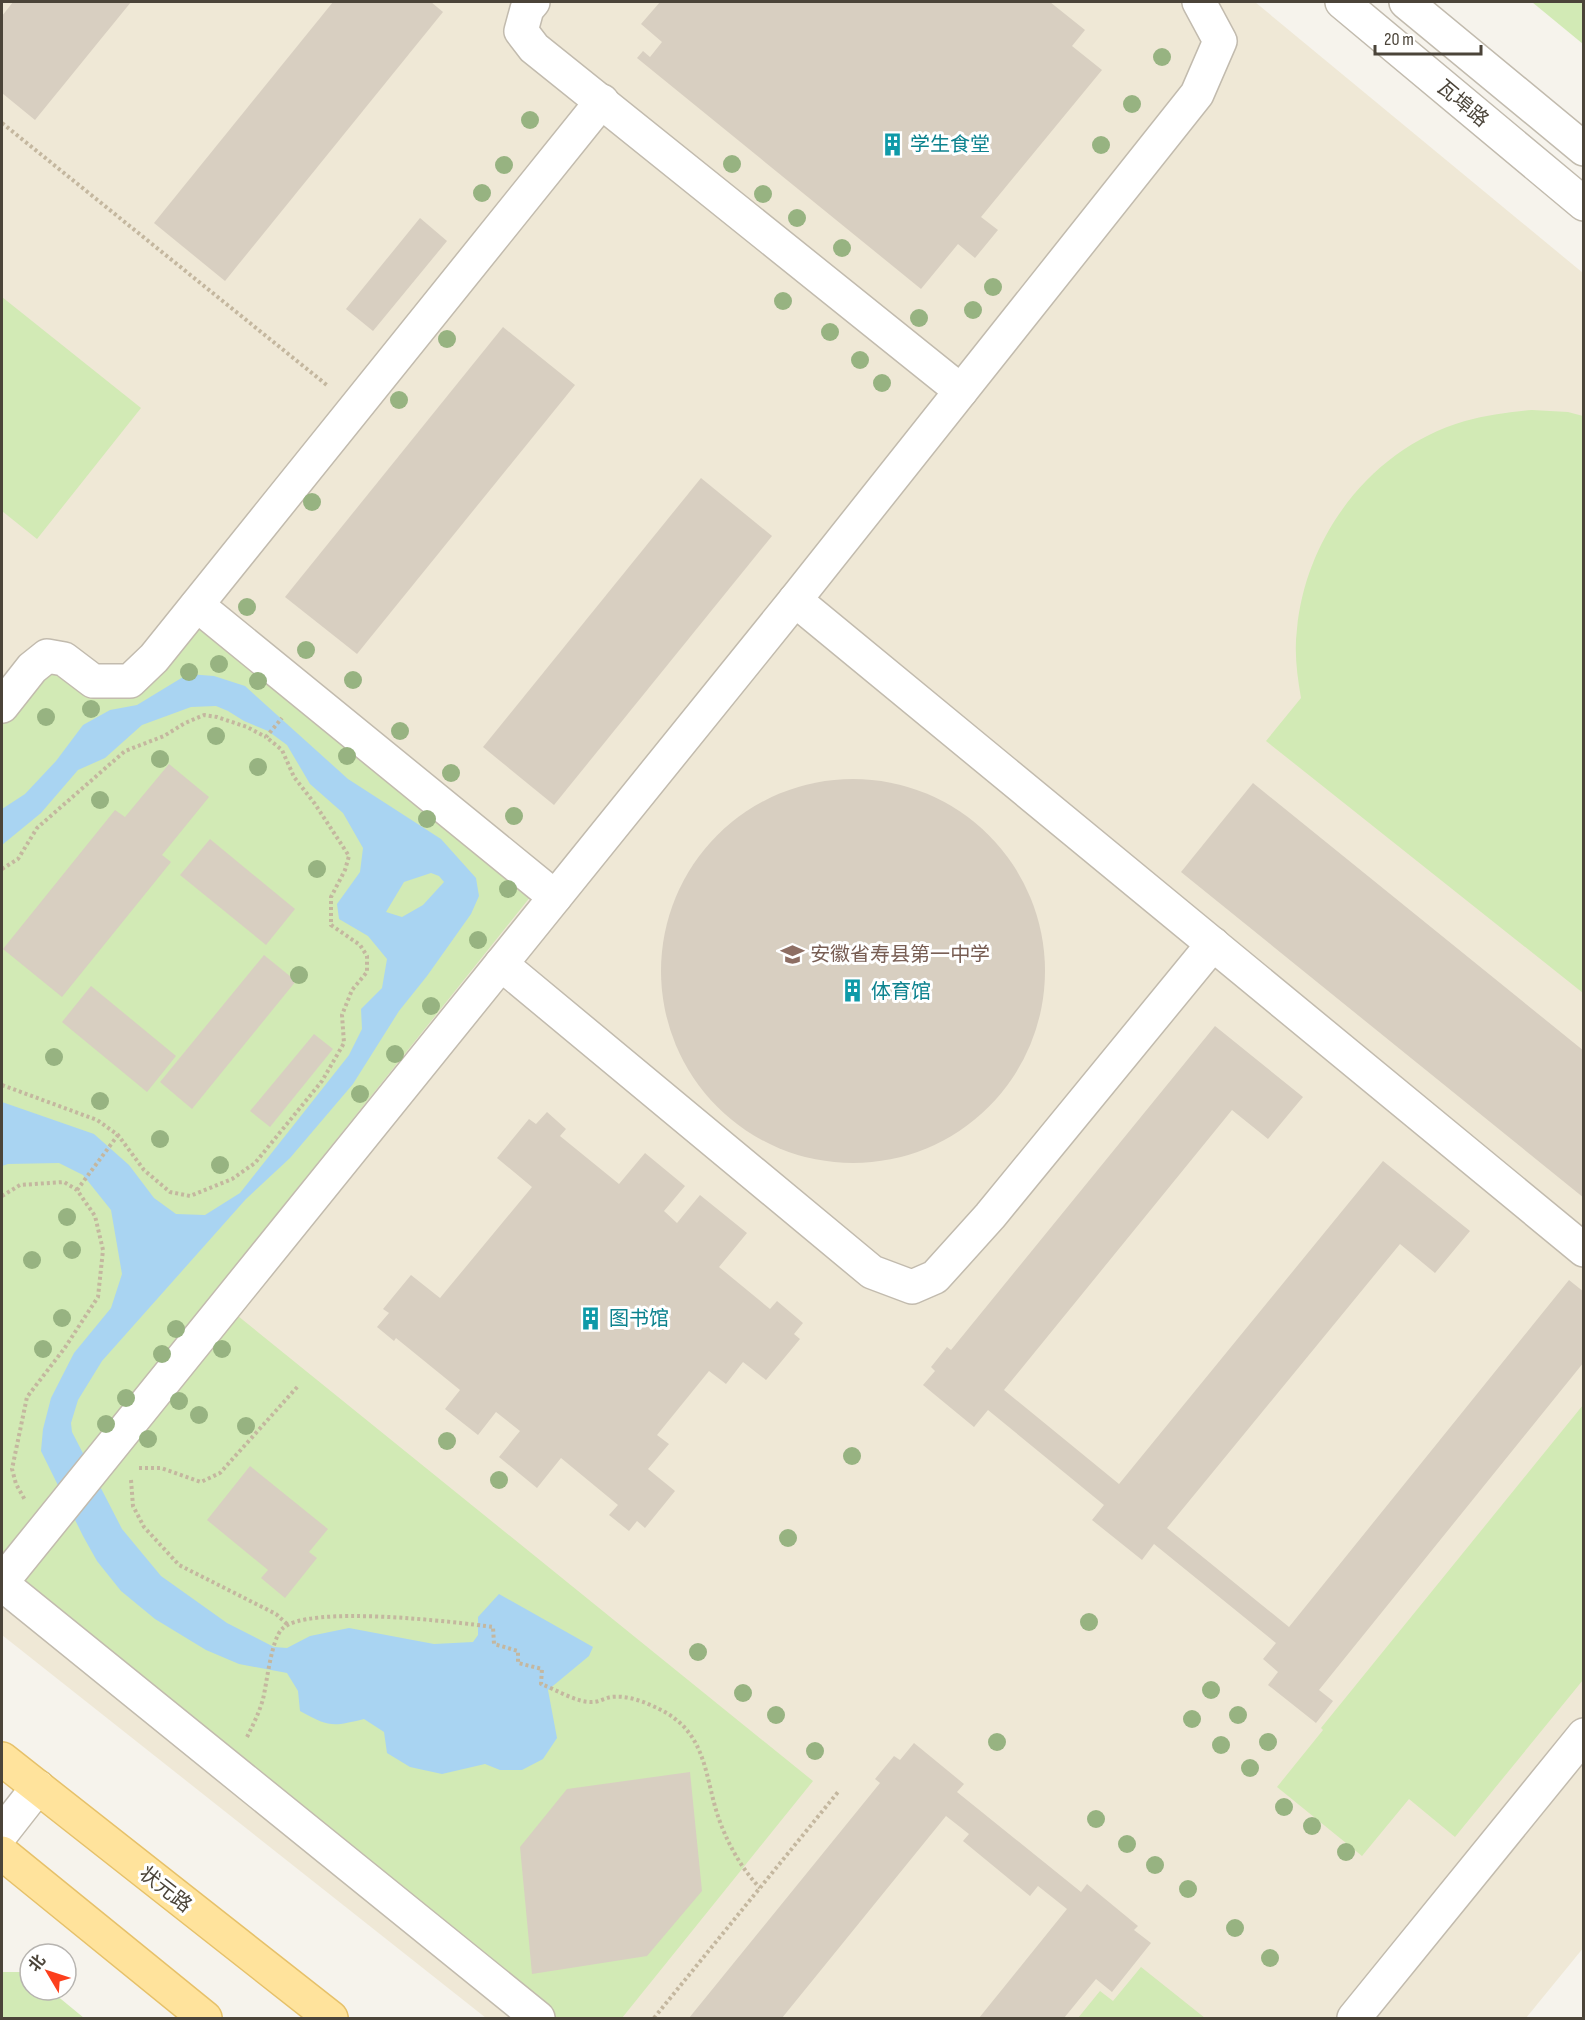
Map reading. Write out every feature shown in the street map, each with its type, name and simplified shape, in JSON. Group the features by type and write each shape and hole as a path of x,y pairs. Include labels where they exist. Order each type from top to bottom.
{"main road":[{"name":"状元路","path":"2,1759 331,2019"},
{"path":"2,1853 206,2019"}],"street":[{"path":"533,2 527,9 520,31 534,48 961,391"},
{"path":"538,2019 2,1583 795,600 1197,94 1220,41 1199,2"},
{"name":"瓦埠路","path":"1342,2 1584,204"},
{"path":"1406,2 1584,149"},
{"path":"2,706 32,668 48,656 64,659 93,681 130,681 154,658 602,101"},
{"path":"795,600 1584,1250"},
{"path":"197,605 555,897"},
{"path":"501,964 872,1272 912,1287 935,1277 990,1216 1213,944"},
{"path":"1354,2019 1584,1735"},
{"path":"2,1833 38,1787"}],"path":[{"path":"2,123 356,408"},
{"path":"266,737 302,691"},
{"path":"2,869 18,860 37,828 125,751 164,736 204,715 217,717 266,737 282,750 294,777 315,804 349,856 345,870 331,897 331,925 360,945 368,956 367,972 352,990 342,1015 344,1043 322,1081 255,1163 232,1179 190,1196 170,1192 161,1185 144,1170 118,1135 97,1120 2,1085"},
{"path":"77,1190 118,1135"},
{"path":"2,1196 20,1185 64,1182 77,1190 95,1216 103,1250 98,1297 64,1349 27,1398 12,1469 16,1484 26,1501"},
{"path":"96,1465 160,1468 201,1482 220,1473 299,1385"},
{"path":"128,1468 133,1506 144,1527 179,1565 276,1614 288,1625"},
{"path":"226,1766 241,1747 256,1718 276,1641 282,1629 288,1625 302,1620 328,1617 401,1617 494,1627 494,1644 518,1651 518,1663 542,1669 541,1684 577,1699 593,1702 611,1697 636,1699 662,1710 682,1725 699,1748 720,1821 732,1849 749,1877 760,1888"},
{"path":"654,2019 838,1792"}],"shaded area":[{"name":"安徽省寿县第一中学","path":"2,2 1255,2 1583,273 1584,1947 1526,2018 486,2018 2,1635"}],"green space":[{"path":"1532,2 1583,2 1583,44"},
{"path":"2,297 141,408 37,539 2,511"},
{"path":"1532,410 1568,412 1583,416 1583,993 1266,741 1301,698 1296,646 1303,594 1314,561 1330,529 1350,500 1373,474 1401,452 1431,434 1473,419"},
{"path":"200,615 535,891 212,1295 813,1781 622,2018 556,2018 2,1573 2,716 49,669 91,691"},
{"path":"1583,1405 1583,1680 1455,1837 1409,1799 1362,1856 1277,1787 1323,1730 1321,1728"},
{"path":"1141,1967 1205,2018 1078,2018 1100,1991 1113,2001"},
{"path":"2,1972 18,1972 18,2002 65,2002 84,2018 2,2018"}],"water":[{"path":"188,674 214,676 245,686 348,779 441,839 476,878 479,896 471,914 399,1011 353,1084 290,1158 246,1199 102,1361 78,1400 71,1423 72,1432 122,1529 161,1576 227,1623 274,1647 287,1648 310,1636 349,1628 434,1644 473,1642 478,1635 478,1617 499,1594 593,1647 589,1656 548,1690 557,1738 543,1759 522,1770 500,1770 485,1764 442,1774 410,1767 387,1753 384,1732 364,1719 331,1724 300,1711 298,1691 287,1673 239,1664 206,1650 155,1619 121,1591 97,1561 41,1451 43,1429 51,1398 74,1353 111,1308 122,1274 111,1210 83,1175 59,1163 2,1166 2,1102 94,1134 129,1165 154,1198 176,1214 205,1215 240,1193 349,1055 362,1029 361,1009 382,988 387,959 368,936 339,919 337,904 360,872 363,848 343,813 310,784 287,745 268,731 216,706 191,707 142,725 105,758 78,770 41,813 2,845 2,809 25,794 56,761 83,725 110,710 137,705","holes":["431,873 439,876 444,882 423,905 402,917 386,912 404,882"]}],"building":[{"path":"13,2 131,2 35,120 2,93 2,16"},
{"path":"333,2 431,2 443,12 225,281 154,223"},
{"name":"学生食堂","path":"660,2 1050,2 1085,30 1072,46 1102,70 981,217 998,230 975,258 958,244 921,289 637,58 643,51 650,57 662,42 641,24"},
{"path":"420,218 447,241 373,331 346,309"},
{"path":"503,327 575,385 357,654 285,597"},
{"path":"701,478 772,536 554,805 483,747"},
{"path":"169,764 209,797 162,855 171,862 62,997 3,949 115,810 125,817"},
{"name":"体育馆","path":"853,779 890,783 926,794 960,812 989,835 1012,864 1030,898 1041,934 1045,971 1041,1008 1030,1044 1012,1078 989,1107 960,1130 926,1148 890,1159 853,1163 816,1159 780,1148 746,1130 717,1107 694,1078 676,1044 665,1008 661,971 665,934 676,898 694,864 717,835 746,812 780,794 816,783"},
{"path":"1253,783 1584,1051 1584,1198 1181,872"},
{"path":"210,839 295,909 266,945 180,875"},
{"path":"264,955 296,981 192,1109 160,1082"},
{"path":"91,986 176,1056 147,1092 62,1022"},
{"path":"1215,1026 1303,1097 1268,1139 1232,1110 1004,1390 1119,1484 1383,1161 1470,1231 1435,1273 1400,1244 1167,1528 1289,1627 1569,1280 1584,1292 1584,1362 1319,1690 1333,1701 1316,1723 1268,1685 1278,1672 1263,1659 1276,1643 1154,1544 1142,1560 1092,1520 1104,1505 988,1410 974,1427 923,1385 935,1371 931,1367 947,1347 951,1350"},
{"path":"314,1034 333,1049 270,1127 250,1111"},
{"name":"图书馆","path":"547,1112 566,1129 560,1136 619,1184 645,1153 685,1186 664,1211 677,1223 700,1195 747,1233 719,1267 770,1309 777,1301 803,1323 794,1334 800,1339 766,1380 743,1362 726,1384 709,1371 657,1435 669,1444 648,1469 675,1491 645,1528 637,1521 629,1531 609,1515 618,1505 561,1458 537,1488 499,1457 520,1431 496,1412 478,1435 445,1409 460,1390 396,1338 394,1341 377,1327 389,1313 383,1309 411,1275 440,1298 532,1187 497,1158 529,1119 536,1124"},
{"path":"250,1466 328,1529 309,1552 317,1558 285,1598 261,1578 268,1570 207,1520"},
{"path":"914,1743 964,1784 957,1792 1081,1892 1087,1884 1138,1926 1134,1930 1151,1943 1112,1992 1096,1979 1064,2018 979,2018 1067,1909 1038,1886 1030,1896 963,1841 969,1834 946,1816 782,2018 689,2018 880,1783 875,1779 894,1756 900,1760"},
{"path":"690,1772 702,1891 647,1956 532,1974 520,1847 567,1789"}],"place":[{"name":"学生食堂","path":"892,144"},
{"name":"安徽省寿县第一中学","path":"792,954"},
{"name":"体育馆","path":"853,991"},
{"name":"图书馆","path":"591,1318"}]}
